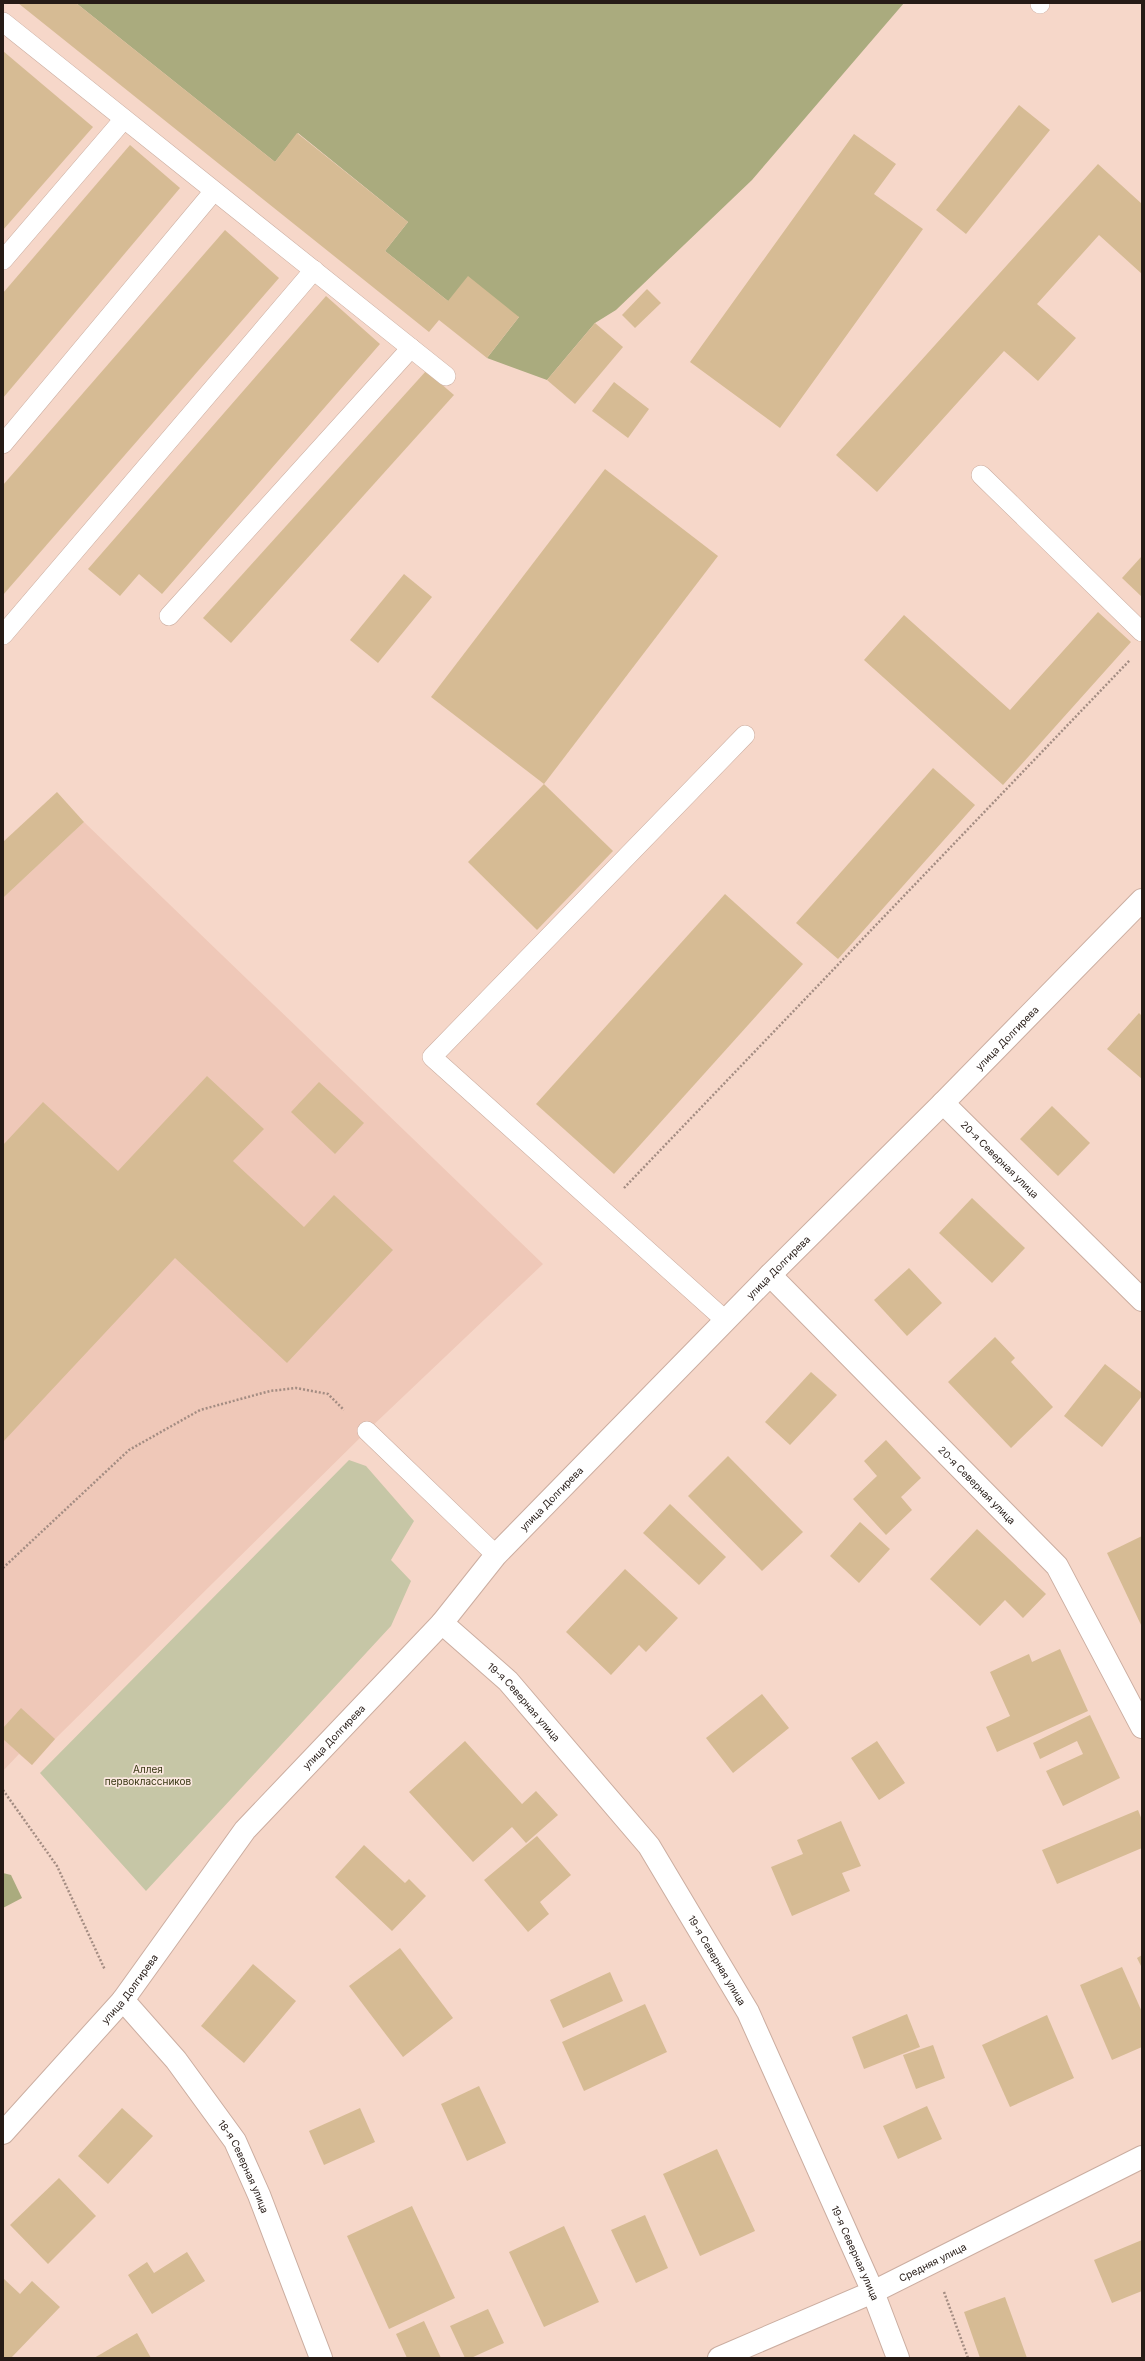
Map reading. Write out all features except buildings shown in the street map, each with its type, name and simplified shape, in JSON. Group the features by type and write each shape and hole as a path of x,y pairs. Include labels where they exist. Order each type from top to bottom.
{"street":[{"name":"улица Долгирева","path":"3,2133 123,2000 245,1830 442,1623 496,1555 770,1274 943,1103 1142,900"},
{"name":"20-я Северная улица","path":"943,1103 1142,1300"},
{"name":"20-я Северная улица","path":"770,1274 1058,1566 1142,1727"},
{"name":"19-я Северная улица","path":"442,1623 508,1681 650,1846 748,2012 873,2292 898,2358"},
{"name":"18-я Северная улица","path":"123,2000 176,2060 235,2141 259,2195 320,2358"},
{"name":"Средняя улица","path":"719,2358 873,2292 1142,2157"}],"lane":[{"path":"3,22 446,376"},
{"path":"3,260 124,119"},
{"path":"3,444 214,190"},
{"path":"3,635 314,270"},
{"path":"169,616 411,348"},
{"path":"981,475 1142,632"},
{"path":"725,1320 432,1057 745,735"},
{"path":"366,1431 496,1555"}],"path":[{"path":"603,1210 1131,660"},
{"path":"3,1568 129,1450 200,1410 270,1391 296,1388 328,1394 366,1431"},
{"path":"3,1790 58,1866 109,1979 123,2000"},
{"path":"932,2262 962,2336 968,2358"}],"shaded area":[{"path":"84,822 543,1264 367,1431 55,1739 32,1765 19,1754 3,1771 3,898"}],"green space":[{"path":"76,3 904,3 752,180 616,310 595,323 547,380 487,358 519,317 448,301 385,251 408,222 298,133 275,162"},
{"name":"Аллея первоклассников","path":"349,1460 366,1466 414,1521 391,1560 411,1581 391,1626 146,1891 40,1773"},
{"path":"3,1873 11,1875 22,1898 3,1908"}]}
